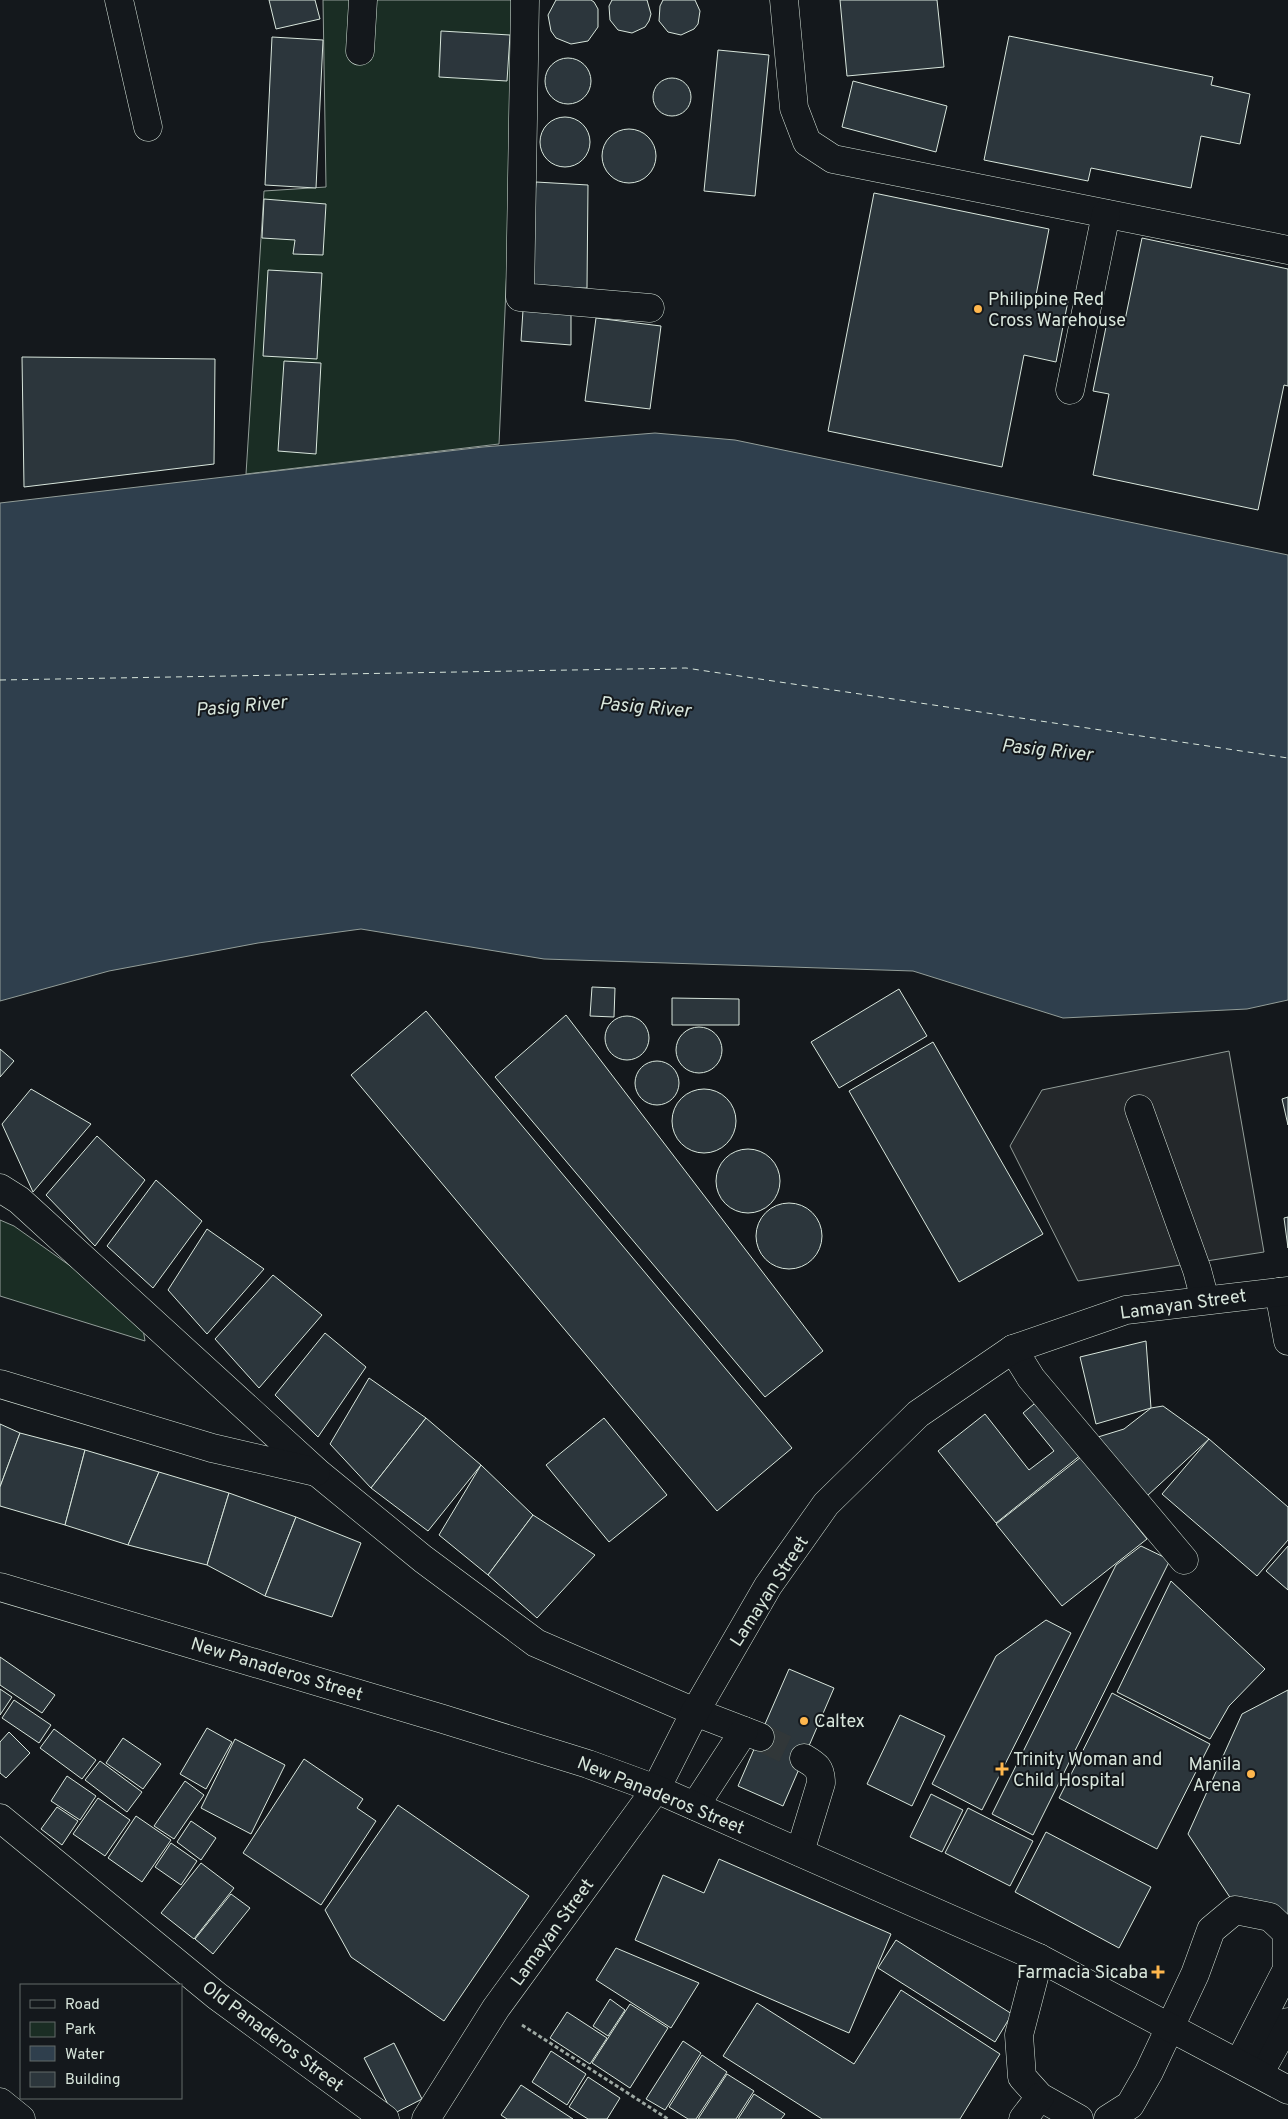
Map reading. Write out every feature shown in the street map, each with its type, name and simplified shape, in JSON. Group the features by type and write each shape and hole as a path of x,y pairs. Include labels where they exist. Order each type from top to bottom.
{"street":[{"path":"119,0 148,127"},
{"path":"360,51 363,0"},
{"path":"525,0 520,297 650,308"},
{"path":"784,0 794,108 807,142 833,159 1288,250"},
{"path":"1070,390 1106,214"},
{"path":"1139,1109 1197,1270 1205,1300"},
{"path":"0,1188 19,1200 318,1473 423,1559 536,1642 658,1694 695,1712 752,1734 695,1806"},
{"path":"1283,1291 1288,1341"},
{"name":"Lamayan Street","path":"426,2119 496,2008 656,1789 695,1712 768,1586 826,1504 918,1414 1013,1349 1126,1310 1283,1291"},
{"path":"1013,1349 1031,1378 1184,1560"},
{"path":"0,1384 212,1448 318,1473"},
{"name":"New Panaderos Street","path":"0,1587 443,1719 588,1764 656,1789 1039,1958 1288,2090"},
{"path":"800,1852 821,1783 821,1774 817,1766 804,1758"},
{"name":"Old Panaderos Street","path":"0,1818 217,1996 385,2119"},
{"path":"1108,2119 1130,2105 1149,2072 1195,1974 1211,1930 1235,1910 1270,1917 1286,1933 1287,1969 1249,2068"},
{"path":"1039,1958 1019,2035 1022,2077 1040,2097 1079,2119"},
{"path":"1249,2068 1288,2022"},
{"path":"1022,2119 1040,2097"},
{"path":"0,2102 21,2119"}],"path":[{"path":"496,2008 668,2119"}],"green space":[{"path":"323,0 519,0 499,444 246,474 264,191 326,187"},
{"path":"0,1220 14,1226 141,1316 145,1341 0,1296"}],"shaded area":[{"path":"1229,1051 1264,1252 1078,1281 1010,1146 1042,1090"}],"water":[{"name":"Pasig River","path":"655,433 735,440 1288,555 1288,1000 1247,1009 1063,1018 913,971 544,959 361,929 258,943 109,971 0,1001 0,503 483,447"}],"building":[{"path":"269,0 315,0 320,19 276,29"},
{"path":"556,0 591,0 594,2 598,9 598,27 588,41 571,44 556,38 551,31 548,15"},
{"path":"612,0 647,0 651,14 645,27 632,33 618,30 610,20 609,6"},
{"path":"663,0 695,0 700,11 698,24 694,29 681,35 668,32 659,21 660,6"},
{"path":"840,0 937,0 944,67 847,76"},
{"path":"441,31 510,35 507,81 439,77"},
{"path":"1009,36 1213,77 1211,85 1250,94 1240,144 1201,136 1191,188 1091,168 1088,181 984,160"},
{"path":"272,37 323,40 316,188 265,185"},
{"path":"718,50 769,55 755,196 704,191"},
{"path":"563,58 573,58 587,68 591,81 587,94 581,100 573,104 563,104 549,94 545,86 545,76 555,62"},
{"path":"672,78 686,83 691,97 686,111 672,116 658,111 653,97 658,83"},
{"path":"853,81 947,106 936,152 842,127"},
{"path":"560,117 570,117 583,124 590,137 590,147 583,160 570,167 560,167 551,163 544,156 540,147 540,137 544,128 551,121"},
{"path":"624,129 634,129 644,133 652,141 656,156 652,171 644,179 634,183 624,183 614,179 606,171 602,161 602,151 606,141 614,133"},
{"path":"536,182 588,185 587,288 528,289"},
{"path":"874,193 1049,229 1036,295 1068,301 1056,362 1024,355 1002,467 828,431"},
{"path":"264,199 326,204 323,255 293,254 295,240 262,238"},
{"path":"1142,238 1288,269 1288,386 1284,385 1258,510 1093,475 1109,394 1093,391 1107,322 1124,325"},
{"path":"268,270 322,273 317,359 263,356"},
{"path":"523,310 571,314 571,345 521,341"},
{"path":"596,318 661,326 650,409 585,401"},
{"path":"22,357 215,359 214,464 24,487"},
{"path":"284,361 321,363 316,454 278,451"},
{"path":"592,987 615,988 614,1017 590,1016"},
{"path":"899,989 927,1036 839,1088 811,1042"},
{"path":"672,998 739,999 739,1025 672,1025"},
{"path":"426,1011 792,1448 717,1511 351,1075"},
{"path":"566,1015 823,1351 765,1397 495,1077"},
{"path":"627,1016 639,1020 645,1026 649,1038 645,1050 639,1056 627,1060 615,1056 609,1050 605,1038 609,1026 615,1020"},
{"path":"699,1027 712,1031 718,1037 722,1050 718,1063 712,1069 699,1073 686,1069 680,1063 676,1050 680,1037 686,1031"},
{"path":"933,1042 1043,1234 959,1282 849,1091"},
{"path":"0,1049 14,1061 0,1077"},
{"path":"653,1061 661,1061 673,1067 679,1083 673,1099 661,1105 653,1105 641,1099 635,1087 635,1079 641,1067"},
{"path":"31,1089 91,1124 33,1192 2,1124"},
{"path":"704,1089 716,1091 727,1098 734,1109 736,1121 734,1133 727,1144 716,1151 704,1153 692,1151 681,1144 674,1133 672,1121 674,1109 681,1098 692,1091"},
{"path":"1288,1097 1288,1125 1282,1099"},
{"path":"97,1136 145,1180 95,1246 46,1195"},
{"path":"748,1149 760,1152 771,1158 777,1169 780,1181 777,1193 771,1204 760,1210 748,1213 736,1210 725,1204 719,1193 716,1181 719,1169 725,1158 736,1152"},
{"path":"156,1180 202,1221 153,1288 107,1246"},
{"path":"789,1203 801,1206 812,1213 819,1224 822,1236 819,1248 812,1259 801,1266 789,1269 777,1266 766,1259 759,1248 756,1236 759,1224 766,1213 777,1206"},
{"path":"1288,1217 1288,1248 1284,1218"},
{"path":"207,1229 264,1269 207,1334 168,1290"},
{"path":"273,1275 322,1315 259,1388 215,1339"},
{"path":"325,1333 366,1367 318,1437 275,1395"},
{"path":"1146,1341 1151,1408 1096,1424 1080,1357"},
{"path":"369,1378 426,1418 371,1488 330,1444"},
{"path":"1039,1400 1082,1454 996,1523 938,1451 985,1414 1029,1470 1054,1451 1023,1413"},
{"path":"1163,1406 1209,1439 1147,1496 1098,1437 1124,1429 1151,1408"},
{"path":"426,1418 481,1465 428,1531 371,1488"},
{"path":"604,1418 667,1495 609,1542 546,1465"},
{"path":"0,1424 20,1433 0,1487"},
{"path":"20,1433 85,1450 65,1525 0,1506 0,1487"},
{"path":"1209,1439 1288,1507 1288,1540 1257,1576 1162,1494"},
{"path":"85,1450 159,1472 128,1545 65,1525"},
{"path":"1081,1457 1147,1539 1062,1606 996,1524"},
{"path":"481,1465 533,1515 488,1575 439,1535"},
{"path":"159,1472 229,1493 207,1565 128,1545"},
{"path":"229,1493 296,1517 265,1596 207,1565"},
{"path":"533,1515 595,1555 537,1618 488,1575"},
{"path":"296,1517 361,1543 332,1617 265,1596"},
{"path":"1141,1546 1170,1560 1033,1835 992,1814 1116,1565"},
{"path":"1288,1546 1288,1590 1266,1571"},
{"path":"1171,1581 1265,1669 1229,1706 1210,1739 1117,1692"},
{"path":"1046,1620 1071,1633 982,1810 932,1784 996,1656"},
{"path":"0,1657 55,1695 42,1713 0,1685"},
{"path":"789,1669 834,1688 783,1806 738,1786"},
{"path":"0,1689 12,1697 0,1715"},
{"name":"Manila Arena","path":"1288,1690 1288,1919 1237,1908 1188,1834 1242,1714"},
{"path":"1112,1693 1210,1744 1157,1849 1059,1798"},
{"path":"14,1700 51,1725 39,1743 2,1718"},
{"path":"900,1715 945,1736 912,1806 867,1784"},
{"path":"207,1728 232,1742 206,1789 180,1774"},
{"path":"54,1729 96,1760 82,1779 40,1748"},
{"path":"9,1732 30,1753 6,1778 0,1773 0,1742"},
{"path":"123,1738 161,1764 143,1789 106,1763"},
{"path":"235,1739 285,1765 251,1834 201,1808"},
{"path":"304,1759 363,1799 357,1808 376,1821 321,1905 243,1853"},
{"path":"100,1761 142,1792 127,1812 85,1780"},
{"path":"67,1776 96,1796 80,1820 51,1801"},
{"path":"185,1781 204,1795 174,1839 154,1826"},
{"path":"931,1794 963,1810 942,1852 910,1837"},
{"path":"98,1798 130,1820 105,1856 73,1834"},
{"path":"398,1805 529,1896 444,2021 351,1957 325,1910"},
{"path":"57,1807 78,1821 62,1845 41,1829"},
{"path":"968,1808 1033,1841 1010,1886 945,1853"},
{"path":"136,1816 171,1840 142,1882 108,1858"},
{"path":"191,1821 216,1838 201,1860 177,1842"},
{"path":"1046,1832 1151,1887 1119,1948 1015,1892"},
{"path":"171,1843 197,1861 181,1885 155,1867"},
{"path":"719,1859 891,1934 849,2033 635,1940 663,1875 704,1893"},
{"path":"201,1863 234,1888 194,1939 161,1913"},
{"path":"231,1894 250,1908 213,1954 195,1939"},
{"path":"896,1940 1012,2014 995,2042 878,1968"},
{"path":"616,1948 699,1983 671,2028 596,1980"},
{"path":"901,1990 1000,2054 960,2119 822,2119 723,2056 757,2003 854,2064"},
{"path":"610,1999 625,2010 608,2036 593,2026"},
{"path":"630,2004 668,2028 630,2088 592,2063"},
{"path":"567,2012 607,2038 590,2064 550,2038"},
{"path":"683,2041 701,2053 665,2110 646,2099"},
{"path":"394,2043 422,2099 393,2114 364,2058"},
{"path":"551,2051 586,2074 567,2105 532,2082"},
{"path":"702,2055 727,2072 696,2119 688,2119 669,2107"},
{"path":"727,2074 754,2091 736,2119 698,2119"},
{"path":"588,2077 620,2098 607,2119 588,2119 569,2107"},
{"path":"521,2085 573,2119 507,2119 501,2115"},
{"path":"754,2094 785,2114 781,2119 738,2119"}],"ferry route":[{"path":"0,680 686,668 1288,758"}],"tunnel":[{"path":"760,1737 804,1758"}],"place":[{"name":"Philippine Red Cross Warehouse","path":"978,309"},
{"name":"Caltex","path":"804,1721"},
{"name":"Trinity Woman and Child Hospital","path":"1002,1769"},
{"name":"Manila Arena","path":"1251,1774"},
{"name":"Farmacia Sicaba","path":"1158,1972"}]}
